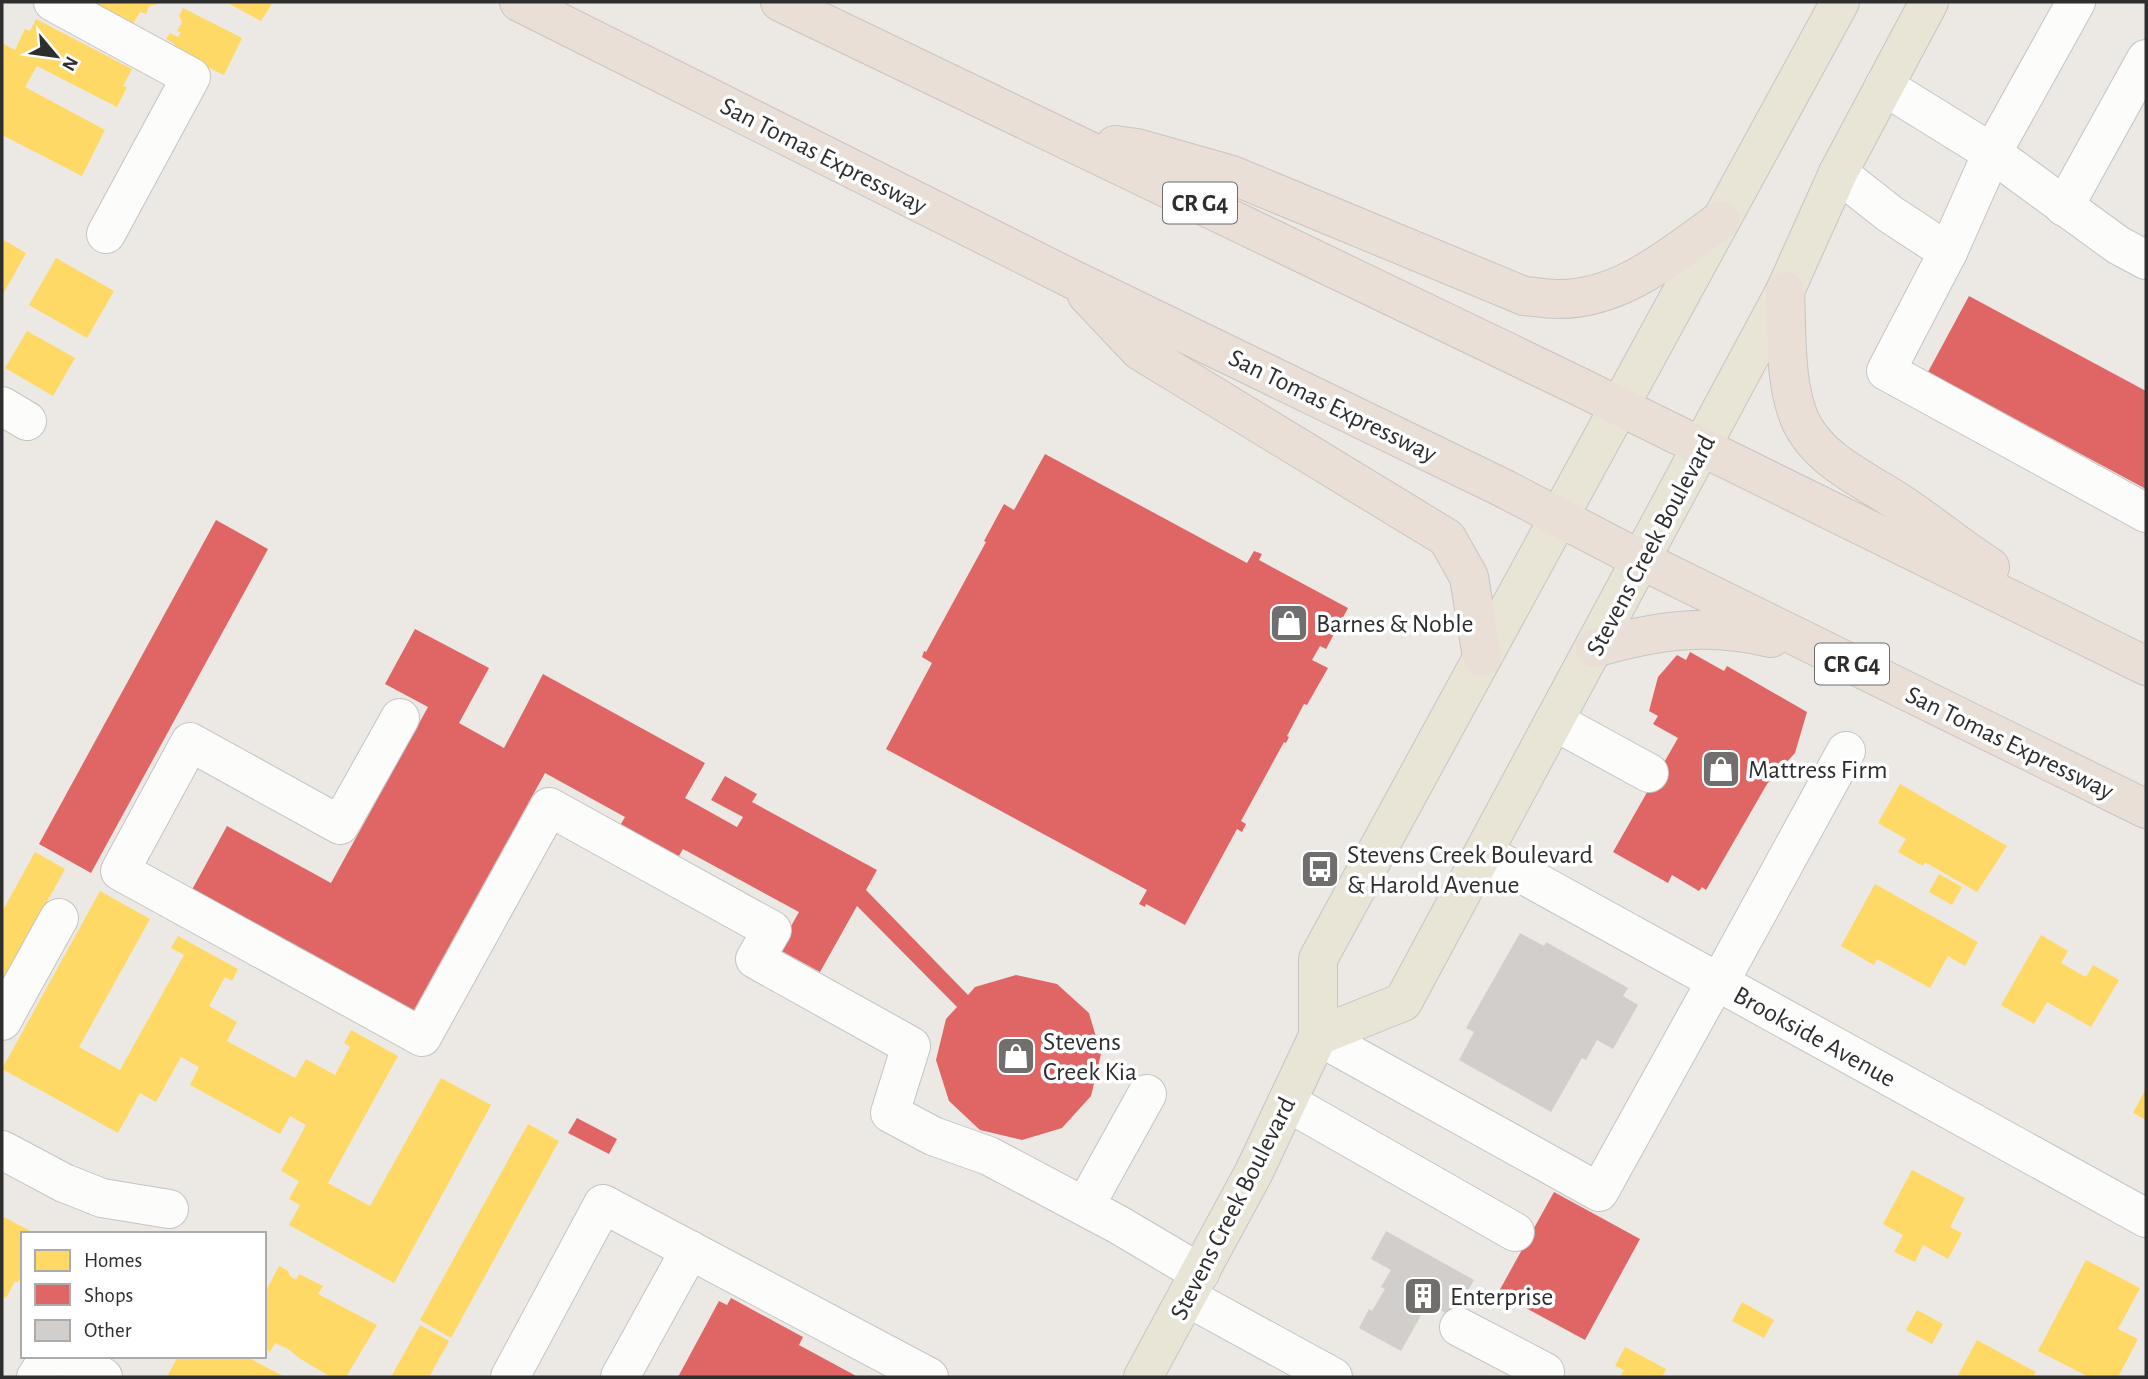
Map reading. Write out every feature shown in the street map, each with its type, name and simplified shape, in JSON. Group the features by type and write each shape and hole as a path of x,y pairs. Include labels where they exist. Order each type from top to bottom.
{"highway":[{"name":"San Tomas Expressway","path":"519,2 1074,280 1289,383 2146,809"},
{"name":"CR G4","path":"780,2 1619,406 2146,666"},
{"path":"1060,135 1137,148 1232,175 1524,296 1559,299 1600,293 1626,283 1655,267 1721,220"},
{"path":"1074,280 1140,351 1447,538 1469,577 1482,657"},
{"path":"1785,290 1792,385 1800,420 1809,437 1838,464 1903,505 1964,550 2146,666"},
{"path":"1595,648 1629,638 1689,628 1739,630 1824,650"}],"main road":[{"name":"Stevens Creek Boulevard","path":"1143,1377 1254,1172 1318,1037 1318,959 1840,2"},
{"name":"Stevens Creek Boulevard","path":"1318,1037 1403,1002 1785,290 1838,173 1929,2"}],"street":[{"path":"53,2 191,77 106,234"},
{"path":"2076,2 1992,153 1948,252 1886,371 2146,513"},
{"path":"2064,207 2146,59"},
{"path":"1884,86 1992,153 2118,245 2146,260"},
{"path":"1838,173 1890,214 1948,252"},
{"path":"400,718 340,825 190,742 120,871 422,1037 549,807 772,930 755,959 911,1046 890,1113 933,1136 989,1156 1085,1206 1194,1285 1333,1377"},
{"path":"1555,722 1649,773"},
{"path":"1318,1037 1599,1192 1846,751"},
{"name":"Brookside Avenue","path":"1484,853 2146,1218"},
{"path":"2,1021 59,918"},
{"path":"1085,1206 1147,1094"},
{"path":"1287,1102 1515,1232"},
{"path":"2,1150 64,1184 158,1221"},
{"path":"510,1377 603,1204 929,1377"},
{"path":"620,1377 690,1250"},
{"path":"1459,1327 1545,1372 1542,1377"},
{"path":"36,1377 49,1358"},
{"path":"68,1358 103,1377"}],"building: Homes":[{"path":"84,2 161,3 149,6 146,14 140,12 131,27"},
{"path":"226,2 273,2 261,21"},
{"path":"183,8 242,38 224,75 172,50 175,44 166,39 170,33 178,37 181,32 177,31 182,22 179,16"},
{"path":"36,19 132,69 123,86 127,87 117,107 37,66 25,87 105,130 82,176 2,135 2,43 15,50 25,29 30,31"},
{"path":"2,239 26,253 2,296"},
{"path":"56,258 114,291 87,338 29,305"},
{"path":"27,331 75,358 53,396 5,368"},
{"path":"1900,784 2007,846 1977,892 1925,862 1923,866 1898,852 1906,839 1878,823"},
{"path":"35,852 65,869 2,984 2,912"},
{"path":"1939,874 1962,887 1952,905 1929,892"},
{"path":"1875,884 1978,942 1965,966 1948,956 1930,988 1877,959 1874,965 1841,946"},
{"path":"100,891 150,919 79,1047 120,1070 184,955 171,948 178,936 238,969 232,981 225,977 209,1006 237,1022 227,1041 295,1078 306,1059 335,1075 350,1047 344,1043 351,1030 398,1056 328,1183 370,1206 441,1078 491,1105 394,1283 289,1225 300,1205 289,1199 299,1181 281,1171 306,1125 290,1116 280,1134 190,1085 199,1067 181,1057 156,1102 140,1093 118,1133 2,1069"},
{"path":"2041,935 2068,951 2061,963 2086,977 2093,965 2119,980 2091,1027 2047,1002 2034,1024 2001,1005"},
{"path":"2146,1088 2146,1120 2133,1113"},
{"path":"528,1124 559,1141 451,1338 420,1320"},
{"path":"1912,1170 1965,1198 1950,1227 1962,1233 1948,1259 1923,1245 1915,1262 1894,1252 1903,1235 1883,1224"},
{"path":"2,1216 32,1232 21,1232 21,1277 18,1282 15,1281 6,1298 2,1296"},
{"path":"2086,1260 2140,1288 2118,1329 2138,1339 2118,1377 2089,1377 2038,1351"},
{"path":"279,1266 296,1280 299,1274 323,1286 318,1294 377,1325 346,1377 331,1377 275,1343 270,1352 266,1349 267,1289"},
{"path":"1742,1302 1774,1320 1764,1338 1732,1321"},
{"path":"1917,1310 1943,1324 1932,1344 1906,1330"},
{"path":"420,1325 449,1341 429,1377 391,1377"},
{"path":"1977,1340 2036,1372 2033,1377 1957,1377"},
{"path":"1625,1347 1666,1369 1662,1377 1620,1377 1624,1370 1615,1366"},
{"path":"177,1358 249,1358 285,1377 167,1377"}],"building: Shops":[{"path":"1969,296 2146,391 2146,489 1928,372"},
{"path":"1045,454 1247,563 1254,551 1262,554 1259,560 1348,608 1326,649 1320,646 1312,660 1328,668 1307,705 1304,704 1286,743 1284,742 1241,821 1246,824 1242,832 1237,829 1185,925 1146,904 1145,907 1139,904 1147,890 886,749 932,663 922,657 924,651 926,652 986,542 984,541 1004,504 1014,510"},
{"path":"216,520 268,549 91,873 39,844"},
{"path":"415,629 489,668 459,723 504,748 543,674 705,763 685,798 737,827 743,817 711,800 725,776 757,794 752,802 877,870 866,890 968,995 975,987 1016,975 1057,984 1089,1013 1101,1054 1091,1096 1062,1128 1022,1140 980,1130 949,1101 936,1060 946,1019 957,1007 857,906 820,972 778,949 799,912 683,849 672,868 614,836 625,817 545,773 409,1019 188,897 227,826 331,883 428,707 385,684"},
{"name":"Mattress Firm","path":"1690,652 1724,671 1727,666 1807,712 1795,753 1767,784 1706,890 1702,887 1699,891 1672,875 1668,883 1613,852 1678,738 1653,724 1658,716 1649,711 1658,677 1677,655 1686,660"},
{"path":"577,1118 617,1139 609,1154 568,1133"},
{"path":"1554,1192 1640,1239 1585,1340 1498,1293"},
{"path":"731,1298 803,1337 799,1345 858,1377 678,1377 719,1301 727,1305"}],"building: Other":[{"path":"1520,933 1544,946 1546,942 1628,988 1623,996 1638,1005 1613,1049 1597,1040 1586,1060 1582,1058 1551,1112 1459,1060 1474,1032 1466,1028"},
{"name":"Enterprise","path":"1386,1231 1474,1280 1456,1313 1449,1315 1428,1303 1401,1351 1359,1328 1369,1309 1372,1311 1385,1289 1381,1287 1391,1270 1371,1259"}],"place":[{"name":"Barnes & Noble","path":"1289,623"},
{"name":"Mattress Firm","path":"1721,769"},
{"name":"Stevens Creek Boulevard & Harold Avenue","path":"1320,869"},
{"name":"Stevens Creek Kia","path":"1016,1056"},
{"name":"Enterprise","path":"1423,1296"}]}
